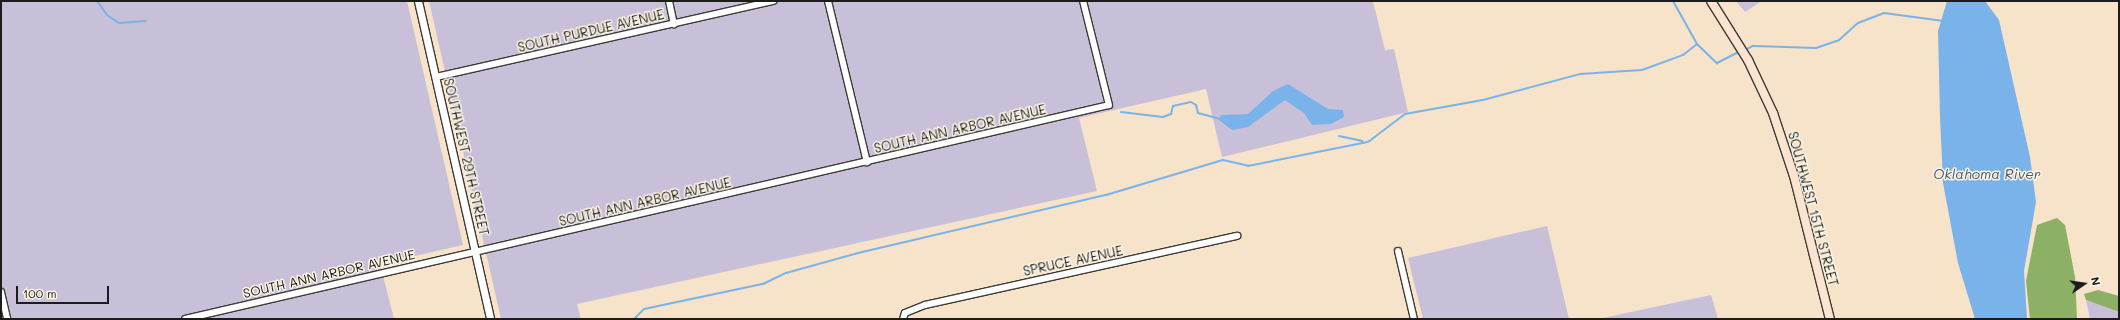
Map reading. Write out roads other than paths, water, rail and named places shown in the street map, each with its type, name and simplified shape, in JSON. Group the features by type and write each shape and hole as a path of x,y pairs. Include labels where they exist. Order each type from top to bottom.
{"main road":[{"name":"SOUTHWEST 15TH STREET","path":"1712,1 1724,18 1761,86 1794,176 1830,319"}],"street":[{"name":"SOUTHWEST 29TH STREET","path":"418,1 490,319"},
{"path":"669,1 674,24"},
{"name":"SOUTH PURDUE AVENUE","path":"436,77 774,1"},
{"path":"828,1 867,162"},
{"name":"SOUTH ANN ARBOR AVENUE","path":"185,319 1109,105 1083,1"},
{"name":"SPRUCE AVENUE","path":"903,319 905,313 914,309 1237,236"},
{"path":"1398,251 1414,319"},
{"path":"1,292 7,319"}],"water":[{"name":"Oklahoma River","path":"1947,1 1985,1 1999,20 2030,157 2036,202 2024,271 2027,319 1975,319 1958,263 1943,183 1940,117 1938,31"},
{"path":"1288,84 1328,109 1343,110 1344,117 1331,124 1312,125 1304,113 1285,100 1248,127 1232,130 1219,120 1221,115 1248,114 1273,91"}],"waterway":[{"path":"97,1 107,15 119,23 146,21"},
{"path":"1673,1 1697,44 1717,63 1741,51"},
{"path":"1745,50 1753,46 1816,48 1839,40 1858,23 1884,13 1943,21"},
{"path":"634,319 644,309 763,284 786,273 858,253 1106,195 1223,160 1248,166 1368,142 1405,114 1483,100 1580,74 1642,70 1683,55 1697,44"},
{"path":"1121,112 1163,117 1171,114 1173,106 1191,102 1196,105 1198,113 1221,119"},
{"path":"1339,136 1362,141"}]}
